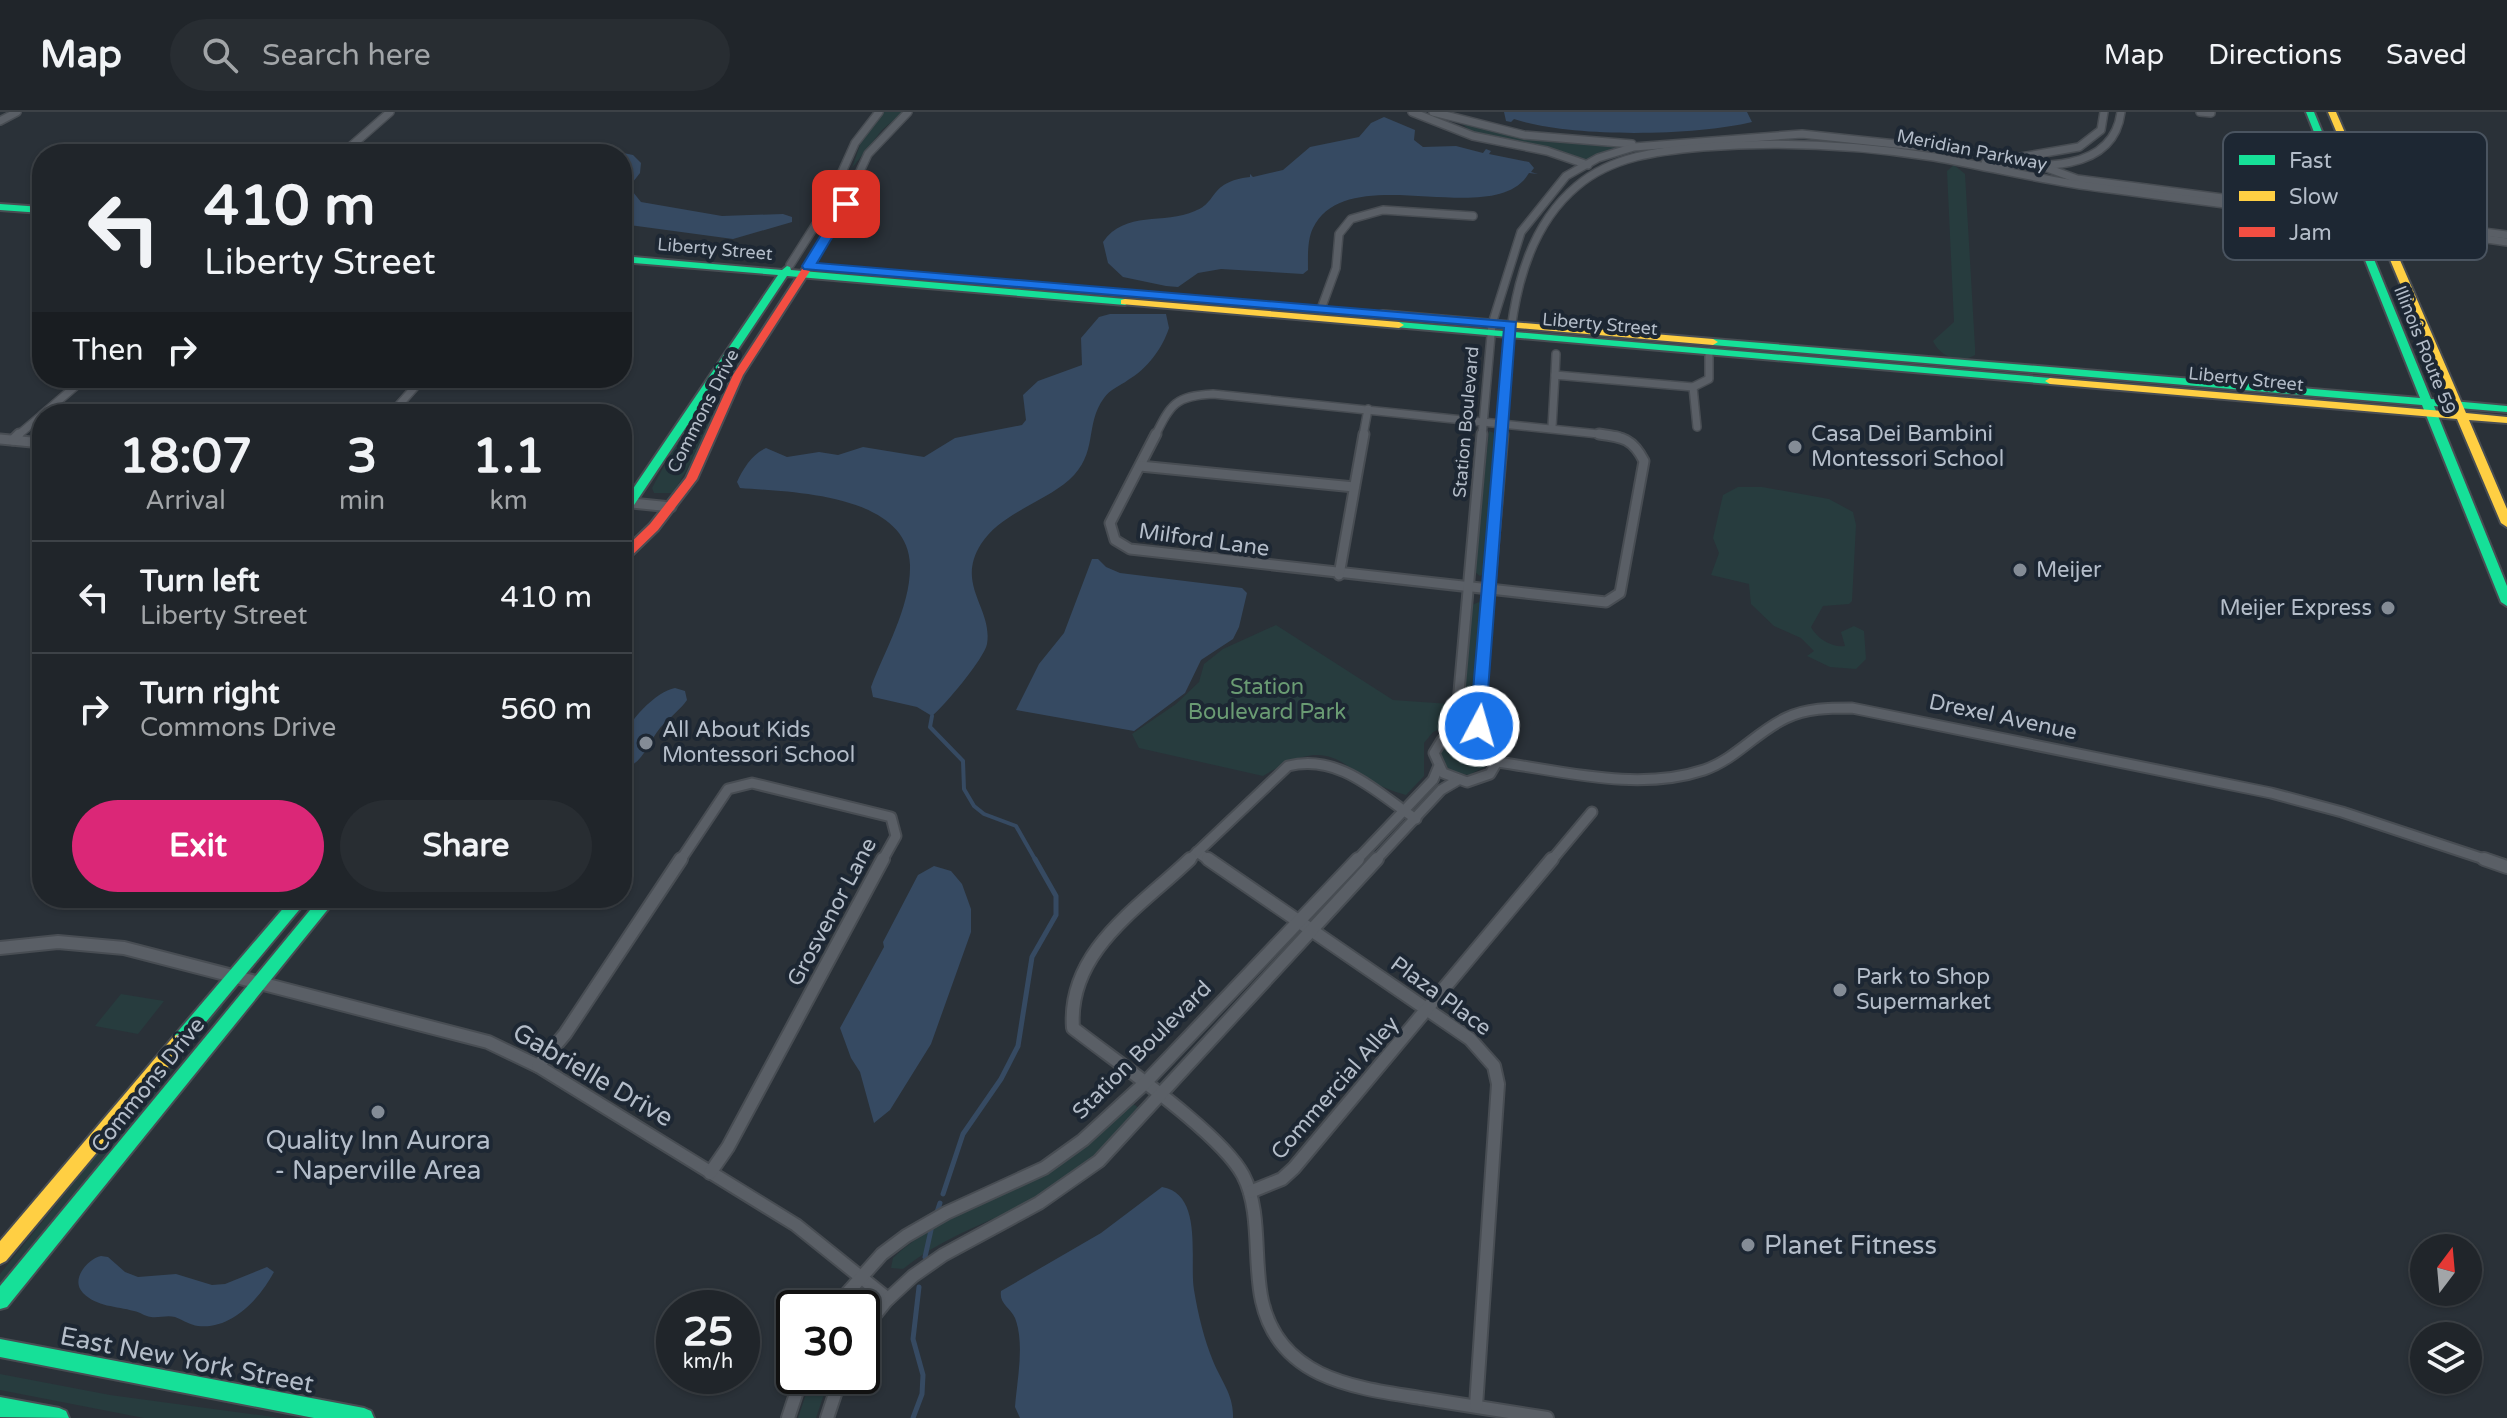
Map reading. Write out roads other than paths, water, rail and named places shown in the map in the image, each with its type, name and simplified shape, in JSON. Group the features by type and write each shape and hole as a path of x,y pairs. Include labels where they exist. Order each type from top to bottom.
{"street":[{"path":"0,121 17,112"},
{"path":"353,144 390,112"},
{"name":"Commons Drive","path":"632,496 821,217 855,143 879,112"},
{"name":"Meridian Parkway","path":"1412,112 1447,127 1536,149 1584,165 1606,167 1662,151 1773,142 1864,147 1941,159 2049,182 2223,202"},
{"name":"Meridian Parkway","path":"1423,112 1496,129 1577,142 1654,144 1817,135 2017,157 2057,175 2223,199"},
{"name":"Meridian Parkway","path":"1433,112 1456,120"},
{"name":"Meridian Parkway","path":"1446,112 1465,112 1471,121 1496,129"},
{"path":"1447,127 1465,112"},
{"path":"2017,157 2051,155 2079,147 2101,130 2104,112"},
{"path":"1941,159 2036,166 2068,162 2096,153 2116,140 2122,124 2121,112"},
{"path":"2200,112 2211,113"},
{"name":"Illinois Route 59","path":"2310,112 2318,132"},
{"name":"Illinois Route 59","path":"2332,112 2341,132"},
{"name":"Commons Drive","path":"632,548 671,507 699,464 738,375 838,219 868,154 907,113"},
{"name":"Meridian Parkway","path":"1566,176 1623,149 1654,144"},
{"path":"1536,149 1558,161 1566,176"},
{"name":"Meridian Parkway","path":"2068,162 2066,169 2070,173 2098,181"},
{"name":"Station Boulevard","path":"1477,736 1505,423 1510,330 1522,275 1542,226 1579,184 1606,167"},
{"name":"Station Boulevard","path":"1460,734 1457,714 1492,328 1521,232 1544,199 1566,176"},
{"path":"0,198 32,201"},
{"path":"0,207 32,209"},
{"path":"1321,309 1336,270 1340,233 1356,217 1399,210 1473,216"},
{"path":"2487,233 2507,235"},
{"path":"2487,239 2507,242"},
{"name":"Liberty Street","path":"632,252 787,269"},
{"name":"Liberty Street","path":"632,260 1321,309 1709,352 2429,407"},
{"name":"Illinois Route 59","path":"2369,260 2507,602"},
{"name":"Illinois Route 59","path":"2396,260 2507,523"},
{"name":"Liberty Street","path":"805,270 1492,328"},
{"name":"Liberty Street","path":"1510,330 2429,407"},
{"path":"1555,375 1693,387 1709,379 1709,352"},
{"path":"1552,427 1556,354"},
{"path":"1693,387 1697,427"},
{"path":"55,404 73,388"},
{"path":"400,404 414,388"},
{"name":"Milford Lane","path":"1213,394 1368,409 1623,437 1642,452 1644,461 1620,593 1606,602 1596,602 1339,575 1142,552 1123,546 1112,536 1110,523 1170,407 1188,395 1213,394"},
{"path":"2429,407 2507,409"},
{"path":"1339,575 1368,409"},
{"path":"2459,409 2507,420"},
{"path":"13,440 32,424"},
{"path":"0,439 32,442"},
{"path":"1140,466 1354,487"},
{"path":"632,506 671,507"},
{"name":"Drexel Avenue","path":"1497,762 1620,777 1676,777 1718,765 1774,721 1795,711 1832,706 1852,708 2271,793 2342,812 2507,867"},
{"path":"1460,734 1477,736 1492,747 1497,762 1484,779 1458,780 1438,768 1435,760 1437,745 1460,734"},
{"path":"1416,819 1336,767 1305,760 1281,771 1091,954 1076,977 1070,1003 1073,1028 1220,1146 1242,1172 1250,1192 1263,1312 1276,1342 1289,1355 1315,1374 1346,1386 1547,1418"},
{"name":"Station Boulevard","path":"849,1290 882,1254 946,1213 1044,1168 1083,1140 1144,1084 1433,780 1438,768"},
{"name":"Station Boulevard","path":"880,1309 933,1258 1077,1181 1447,784 1458,780"},
{"name":"Grosvenor Lane","path":"538,1066 565,1034 728,789 752,783 891,817 896,825 896,836 728,1147 710,1173"},
{"name":"Commercial Alley","path":"1250,1192 1282,1179 1294,1168 1592,812"},
{"path":"1366,850 1378,858"},
{"name":"Plaza Place","path":"1197,852 1429,1010 1485,1052 1494,1066 1498,1084 1476,1406"},
{"name":"Commons Drive","path":"0,1255 293,908"},
{"name":"Commons Drive","path":"0,1300 321,908"},
{"name":"Gabrielle Drive","path":"0,948 58,942 109,945 488,1042 538,1066 796,1225 888,1299"},
{"path":"1222,1001 1236,1011"},
{"name":"East New York Street","path":"0,1348 364,1418"},
{"path":"788,1418 796,1394"},
{"path":"827,1418 835,1394"},
{"path":"0,1407 59,1418"}],"water":[{"path":"1504,112 1747,112 1752,122 1698,130 1598,132 1514,119 1506,121"},
{"path":"1384,117 1415,130 1414,140 1423,147 1456,146 1483,153 1486,149 1491,151 1489,154 1529,162 1534,168 1531,172 1538,174 1529,173 1511,189 1486,196 1388,195 1357,198 1331,208 1313,228 1308,270 1303,274 1221,269 1198,273 1178,287 1123,277 1108,263 1103,242 1122,226 1195,211 1208,203 1227,183 1250,177 1250,174 1253,177 1283,170 1310,147 1359,137 1371,123"},
{"path":"632,155 641,163 640,173 632,183"},
{"path":"632,191 641,202 722,216 783,214 792,217 792,222 733,239 632,225"},
{"path":"1110,314 1166,314 1169,328 1158,351 1147,364 1104,398 1094,418 1088,449 1078,470 1058,488 999,524 981,544 972,572 987,631 987,644 979,660 932,716 917,707 873,697 871,687 906,596 910,565 904,541 889,523 868,510 843,501 815,495 740,488 737,482 745,467 766,448 787,457 819,452 838,455 863,447 924,457 955,438 1022,425 1026,420 1023,395 1038,381 1082,365 1081,338 1099,317"},
{"path":"1092,559 1098,559 1106,567 1120,573 1242,588 1247,593 1233,639 1201,660 1185,693 1134,731 1016,710 1039,664 1064,633"},
{"path":"675,688 685,691 687,700 632,764 632,722 651,701"},
{"path":"934,866 951,871 962,884 971,909 971,932 931,1044 890,1110 874,1123 860,1072 851,1058 840,1028 884,947 883,942 918,875"},
{"path":"1162,1187 1175,1192 1184,1202 1189,1215 1197,1308 1210,1353 1229,1395 1233,1418 1020,1418 1015,1407 1020,1339 1015,1318 1005,1305 1001,1291 1101,1233"},
{"path":"101,1256 108,1257 125,1272 138,1277 176,1274 212,1285 225,1284 267,1267 274,1272 253,1302 233,1318 210,1326 198,1326 175,1317 149,1316 88,1298 79,1288 79,1276 86,1266"}],"waterway":[{"path":"932,716 930,727 963,761 964,789 974,806 984,814 1016,826 1036,861"},
{"path":"943,1194 963,1134 1001,1079 1018,1046 1032,957 1056,915 1056,896 1035,859"},
{"path":"936,1215 940,1203"},
{"path":"925,1257 931,1230"},
{"path":"913,1418 922,1394 923,1375 913,1339 919,1287"}],"place":[{"name":"Casa Dei Bambini Montessori School","path":"1795,447"},
{"name":"Meijer","path":"2020,570"},
{"name":"Meijer Express","path":"2388,608"},
{"name":"All About Kids Montessori School","path":"646,743"},
{"name":"Park to Shop Supermarket","path":"1840,990"},
{"name":"Quality Inn Aurora - Naperville Area","path":"378,1112"},
{"name":"Planet Fitness","path":"1748,1245"}],"park label":[{"name":"Station Boulevard Park","path":"1267,700"}]}
